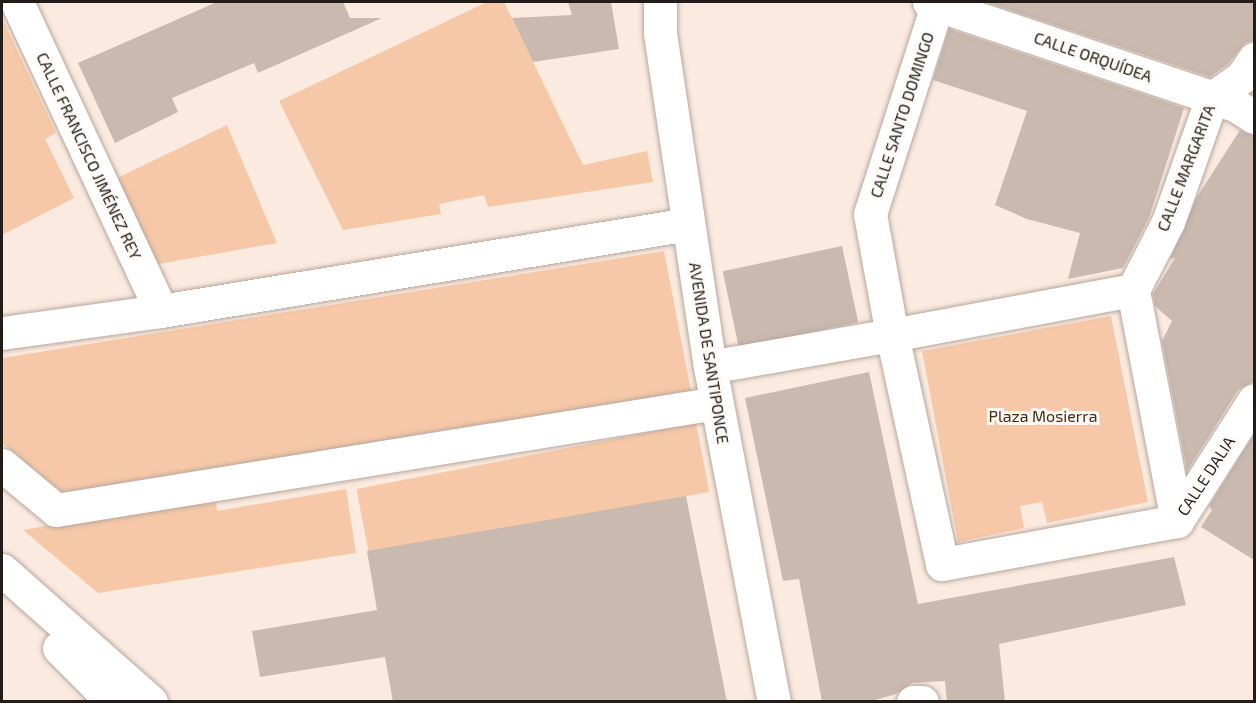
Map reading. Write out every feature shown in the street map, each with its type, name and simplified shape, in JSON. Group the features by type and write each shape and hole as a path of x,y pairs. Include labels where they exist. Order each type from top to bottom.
{"street":[{"name":"CALLE FRANCISCO JIMÉNEZ REY","path":"17,2 161,311"},
{"name":"AVENIDA DE SANTIPONCE","path":"660,2 660,33 710,367 774,702"},
{"name":"CALLE ORQUÍDEA","path":"935,2 1212,98 1254,117"},
{"name":"CALLE SANTO DOMINGO","path":"892,335 870,214 935,2"},
{"name":"CALLE MARGARITA","path":"1133,290 1168,222 1212,98 1242,76 1254,59"},
{"path":"2,333 161,311 688,224"},
{"path":"710,367 1133,290 1177,521 942,564 892,335"},
{"name":"CALLE DALIA","path":"1177,521 1254,400"},
{"path":"2,465 56,510 716,403"},
{"path":"2,570 151,702"},
{"path":"2,597 113,702"},
{"path":"913,702 922,702"}],"green space":[{"path":"487,2 504,2 583,165 647,151 653,182 488,207 484,195 439,204 441,214 343,230 279,101"},
{"path":"2,18 56,133 45,139 74,198 2,235"},
{"path":"227,125 277,243 153,265 113,180"},
{"path":"664,251 691,391 63,493 2,443 2,358"},
{"name":"Plaza Mosierra","path":"1111,316 1148,502 1047,523 1042,502 1020,506 1024,528 958,542 922,351"},
{"path":"696,423 709,492 370,558 356,489"},
{"path":"346,489 356,553 98,593 23,530 215,496 217,511"}],"building":[{"path":"217,2 343,2 350,18 382,18 258,73 254,63 172,98 178,112 115,143 78,63"},
{"path":"568,2 611,2 619,49 533,62 512,18 572,15"},
{"path":"986,2 1254,2 1254,40 1245,43 1228,64 1210,77"},
{"path":"949,29 1184,108 1149,218 1123,268 1068,279 1080,233 1027,219 995,205 1027,111 933,80"},
{"path":"1240,130 1254,136 1254,381 1238,390 1187,471 1162,341 1172,321 1155,306 1153,294 1175,258 1170,259 1197,197"},
{"path":"842,246 858,322 739,348 723,271"},
{"path":"869,372 918,604 1174,557 1186,605 999,644 1005,702 947,702 945,681 912,683 896,694 868,702 822,702 799,579 783,581 745,398"},
{"path":"1254,434 1254,560 1201,527 1212,510 1209,506"},
{"path":"686,496 727,702 393,702 385,657 260,677 252,631 377,610 367,551"}]}
